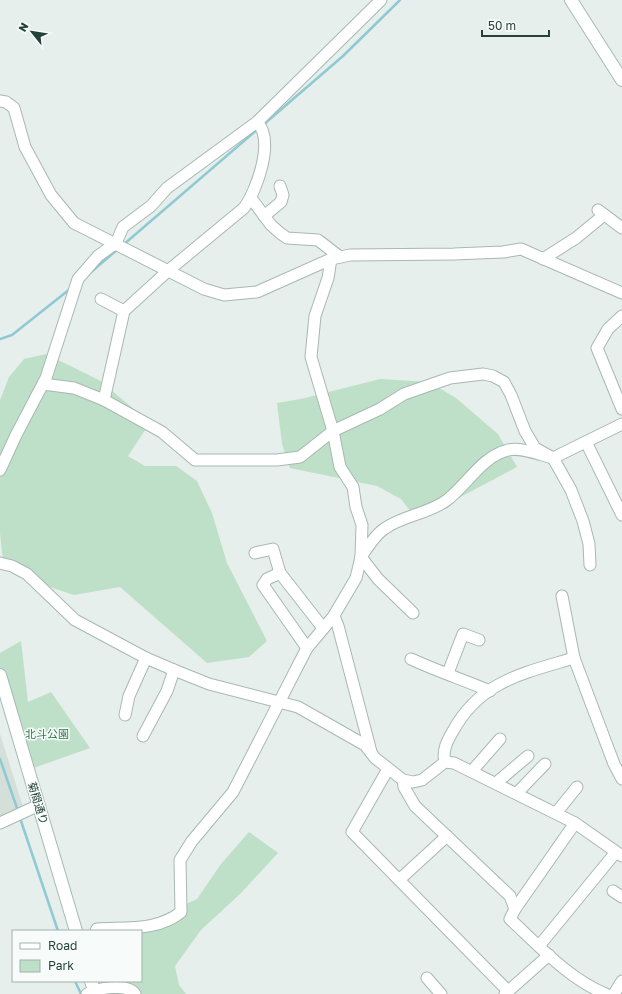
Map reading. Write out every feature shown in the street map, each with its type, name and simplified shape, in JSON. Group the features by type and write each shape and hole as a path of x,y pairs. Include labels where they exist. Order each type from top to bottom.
{"street":[{"path":"0,470 16,435 43,384 64,322 74,286 78,279 98,256 116,243 123,227 150,206 167,188 257,122 380,0"},
{"path":"571,0 622,80"},
{"path":"0,101 6,102 14,108 26,147 51,195 74,223 204,289 224,295 257,292 335,258 370,254 454,254 504,252 521,249 622,293"},
{"path":"104,400 124,311 169,270 244,208 251,198 262,163 265,145 264,133 257,122"},
{"path":"264,216 282,202 283,195 280,186"},
{"path":"251,198 272,225 288,238 318,240 335,258"},
{"path":"543,259 576,238 601,212 622,228"},
{"path":"96,930 155,926 173,919 181,912 180,860 192,841 233,792 278,701 307,648 334,616 356,578 361,557 362,525 356,507 353,487 345,477 340,467 333,431 311,357 316,316 335,258"},
{"path":"101,299 124,311"},
{"path":"622,316 608,329 597,348 622,409"},
{"path":"43,384 74,388 104,400 162,432 195,460 277,460 300,457 333,431 380,409 404,394 426,385 450,378 483,374 493,376 504,382 512,395 525,431 535,448 553,458 571,490 583,521 588,544 590,565"},
{"path":"361,557 384,529 432,510 448,500 479,467 508,450 521,450 553,458 622,424"},
{"path":"586,442 622,514"},
{"path":"255,553 272,549 280,573 323,628"},
{"path":"361,557 378,579 413,613"},
{"path":"0,563 12,566 27,574 75,620 146,658 209,684 298,707 365,745 388,769 403,780 413,782 422,780 444,762 446,744 458,721 469,708 490,690 513,677 574,658"},
{"path":"280,573 268,579 263,585 307,648"},
{"path":"562,596 574,658 614,764 622,779"},
{"path":"334,616 338,626 372,754"},
{"path":"448,673 463,634 479,640"},
{"path":"125,714 129,696 146,658"},
{"path":"412,659 432,669 448,673 490,690"},
{"path":"143,736 167,691 174,670"},
{"name":"菊間通り","path":"0,676 76,930"},
{"path":"472,771 500,739"},
{"path":"496,783 528,756"},
{"path":"444,762 454,763 472,771 556,813 575,823 619,854 539,946"},
{"path":"517,793 545,764"},
{"path":"388,769 352,832 506,993 549,955"},
{"path":"403,780 404,786 415,806 510,896 515,908"},
{"path":"556,813 577,787"},
{"path":"0,823 39,805"},
{"path":"575,823 515,908 510,920 549,955 589,987 606,994"},
{"path":"399,880 447,836"},
{"path":"427,978 441,994"},
{"path":"614,994 622,981"},
{"path":"90,988 132,988"}],"shaded area":[{"path":"0,734 23,807 0,818"}],"green space":[{"path":"46,354 99,380 135,410 149,424 128,456 145,466 176,466 197,481 212,513 227,563 267,641 249,657 207,663 120,587 74,595 25,579 3,562 0,533 0,400 9,377 24,359"},
{"path":"380,379 429,382 456,398 498,434 517,467 417,520 401,499 377,486 290,468 282,444 277,403 301,399"},
{"name":"北斗公園","path":"21,641 28,702 51,692 90,748 28,770 0,675 0,653"},
{"path":"249,832 278,853 240,894 201,930 175,966 179,985 186,994 95,994 89,982 142,982 142,930 134,928 197,899 221,864"}],"waterway":[{"path":"263,125 343,56 400,0"},
{"path":"123,245 258,129"},
{"path":"90,273 118,249"},
{"path":"0,339 12,335 70,289"},
{"path":"0,759 18,811"},
{"path":"20,818 58,930"},
{"path":"75,982 81,994"}]}
